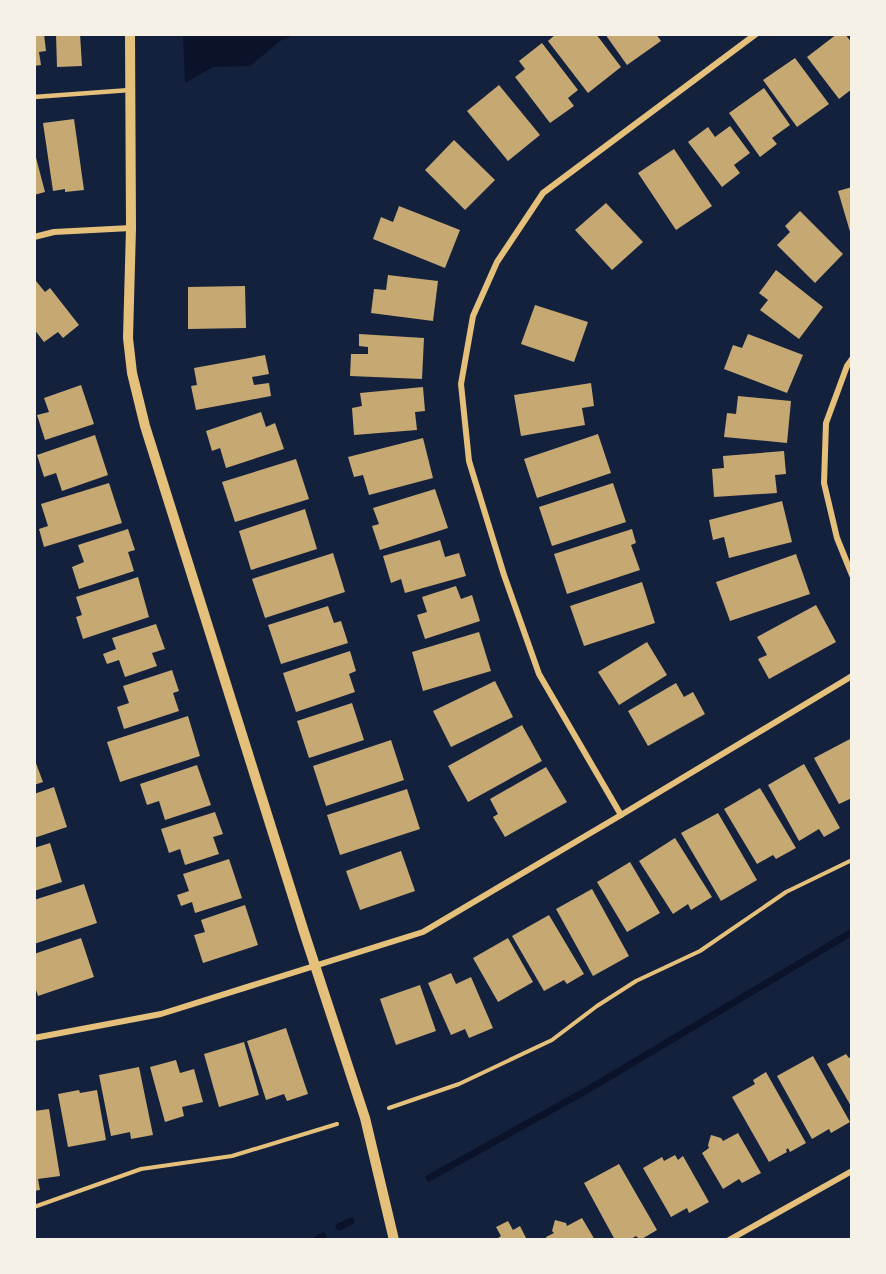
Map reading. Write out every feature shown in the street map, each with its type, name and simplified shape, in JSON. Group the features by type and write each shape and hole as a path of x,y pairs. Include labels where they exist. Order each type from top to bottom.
{"street":[{"path":"130,34 131,228 128,338 132,373 145,426 315,967 365,1118 394,1239"},
{"path":"621,815 539,674 504,575 469,461 461,384 473,316 497,262 543,193 756,34"},
{"path":"34,237 54,232 131,228"},
{"path":"852,359 847,366 826,423 824,483 837,538 852,575"},
{"path":"34,1038 161,1014 423,932 852,676"},
{"path":"729,1239 852,1171"}],"lane":[{"path":"34,97 130,90"}],"path":[{"path":"389,1108 452,1087 552,1041 597,1006 636,981 700,951 786,892 852,860"},
{"path":"34,1207 141,1169 232,1155 337,1125"}],"water":[{"path":"183,34 294,35 280,41 250,66 213,67 185,83"}],"building":[{"path":"34,34 44,34 46,51 39,52 41,65 34,66"},
{"path":"56,34 80,34 82,66 57,67"},
{"path":"556,34 596,34 621,67 588,93 548,41"},
{"path":"605,34 656,34 661,41 627,65"},
{"path":"837,34 845,34 852,43 852,89 839,99 807,57"},
{"path":"542,43 578,90 568,98 574,106 550,123 515,77 525,69 519,61"},
{"path":"795,58 829,104 797,127 763,80"},
{"path":"499,85 540,135 508,161 467,111"},
{"path":"764,88 790,125 772,138 777,144 760,157 729,113"},
{"path":"74,119 84,190 53,191 43,123"},
{"path":"730,126 750,153 734,165 740,173 722,187 688,142 708,127 715,137"},
{"path":"454,140 495,180 465,210 425,170"},
{"path":"674,149 712,206 676,230 638,173"},
{"path":"34,150 45,192 34,195"},
{"path":"852,187 852,235 851,235 838,191"},
{"path":"606,203 643,242 612,270 575,230"},
{"path":"399,206 460,230 445,268 373,239 381,217 393,222"},
{"path":"800,211 843,254 815,283 777,245 790,232 785,226"},
{"path":"776,270 823,307 799,339 760,310 768,300 759,293"},
{"path":"388,275 438,281 433,321 371,313 374,289 386,290"},
{"path":"36,281 45,292 50,288 79,325 63,338 58,332 44,342 34,329 34,282"},
{"path":"245,286 246,328 188,329 188,287"},
{"path":"535,305 588,322 574,362 521,344"},
{"path":"359,334 424,338 422,379 350,376 351,354 368,354 368,347 359,346"},
{"path":"748,334 803,355 787,393 724,369 733,345 742,348"},
{"path":"265,355 269,374 252,377 254,385 269,383 271,396 196,410 191,386 197,385 194,368"},
{"path":"591,383 594,406 582,408 585,425 521,436 514,395"},
{"path":"81,385 94,424 45,440 37,415 49,412 44,398"},
{"path":"423,387 425,411 415,412 417,430 354,435 352,408 362,406 360,393"},
{"path":"738,396 791,401 787,443 724,437 727,413 736,414"},
{"path":"261,412 266,427 275,423 284,449 226,468 220,448 212,451 206,431"},
{"path":"598,434 611,473 537,498 524,459"},
{"path":"95,435 108,475 62,491 56,473 44,477 37,455"},
{"path":"423,438 433,478 369,495 363,475 354,477 348,457"},
{"path":"784,451 786,474 775,475 777,493 714,497 712,469 724,468 723,456"},
{"path":"296,459 309,499 235,522 222,482"},
{"path":"109,483 122,523 44,547 39,529 48,526 41,504"},
{"path":"613,483 626,522 552,546 539,507"},
{"path":"435,489 448,528 380,550 372,526 379,524 373,508"},
{"path":"782,501 792,542 729,558 724,537 713,540 709,520"},
{"path":"305,509 317,549 251,570 239,531"},
{"path":"128,529 135,550 128,552 134,571 79,589 72,567 84,562 78,545"},
{"path":"632,529 636,543 631,545 640,570 567,594 554,554"},
{"path":"440,540 445,557 459,553 466,576 405,593 401,579 391,583 383,556"},
{"path":"333,553 345,592 265,618 252,579"},
{"path":"796,554 810,594 730,621 716,582"},
{"path":"138,577 149,617 83,639 76,617 82,615 76,597"},
{"path":"642,582 655,623 584,646 570,606"},
{"path":"456,586 461,599 472,595 480,621 425,639 417,615 427,612 422,597"},
{"path":"816,605 836,642 769,679 758,659 767,655 757,637"},
{"path":"328,606 334,623 341,621 348,643 281,664 268,625"},
{"path":"156,624 165,649 152,653 157,666 125,677 119,660 107,664 103,654 116,649 112,638"},
{"path":"479,632 491,671 423,691 412,652"},
{"path":"647,642 667,675 619,705 598,672"},
{"path":"350,651 356,671 349,674 355,692 296,712 283,673"},
{"path":"172,670 179,691 173,693 179,711 124,729 117,707 129,703 123,686"},
{"path":"495,681 513,717 451,747 433,711"},
{"path":"676,683 684,697 693,692 705,714 648,746 628,711"},
{"path":"352,703 364,740 309,758 297,721"},
{"path":"188,716 200,756 120,782 107,742"},
{"path":"522,725 542,761 468,802 448,766"},
{"path":"850,739 852,798 839,804 814,758"},
{"path":"391,740 404,780 326,806 313,766"},
{"path":"34,758 43,782 34,785"},
{"path":"804,764 840,828 824,837 819,829 799,841 768,785"},
{"path":"197,765 211,805 165,820 159,801 147,805 140,784"},
{"path":"546,767 567,802 505,837 493,817 498,814 490,799"},
{"path":"54,787 67,827 34,838 34,794"},
{"path":"760,788 796,848 776,859 773,855 757,864 724,809"},
{"path":"407,789 420,829 340,855 327,815"},
{"path":"215,812 223,834 213,837 219,854 185,865 180,849 169,853 161,829"},
{"path":"718,813 757,880 721,901 681,833"},
{"path":"675,838 712,897 691,910 688,904 673,914 639,861"},
{"path":"50,843 62,882 34,891 34,848"},
{"path":"401,851 415,891 360,910 346,871"},
{"path":"229,859 242,898 195,913 192,902 181,906 177,895 189,891 183,874"},
{"path":"630,862 660,913 627,932 597,882"},
{"path":"84,884 97,923 34,944 34,900"},
{"path":"592,889 629,956 593,976 556,909"},
{"path":"245,905 258,945 203,963 194,935 205,932 201,920"},
{"path":"549,915 584,974 567,984 564,980 544,991 512,936"},
{"path":"81,938 94,977 38,996 34,984 34,954"},
{"path":"508,938 533,982 498,1002 473,958"},
{"path":"451,973 456,984 471,977 493,1028 469,1038 465,1029 451,1035 428,983"},
{"path":"420,985 436,1031 396,1045 380,999"},
{"path":"286,1028 308,1094 287,1101 284,1094 266,1100 247,1041"},
{"path":"244,1042 259,1095 219,1107 204,1054"},
{"path":"846,1054 849,1058 852,1056 852,1108 827,1064"},
{"path":"813,1056 850,1122 831,1133 829,1129 812,1139 777,1076"},
{"path":"176,1060 180,1073 194,1069 203,1102 182,1107 184,1116 165,1122 150,1067"},
{"path":"139,1067 153,1135 131,1139 130,1132 111,1136 99,1075"},
{"path":"766,1072 806,1143 790,1152 788,1148 787,1152 769,1162 732,1097 755,1084 753,1080"},
{"path":"79,1090 80,1093 97,1090 106,1140 68,1147 58,1094"},
{"path":"49,1109 60,1176 38,1179 40,1190 34,1191 34,1111"},
{"path":"738,1133 761,1173 742,1183 739,1179 723,1189 702,1153 709,1148 711,1135 723,1141"},
{"path":"675,1155 678,1160 683,1156 709,1202 689,1213 687,1208 671,1217 643,1168 662,1157 664,1161"},
{"path":"619,1164 657,1230 640,1240 636,1236 629,1240 615,1240 584,1183"},
{"path":"582,1218 595,1240 547,1240 546,1237 554,1233 552,1231 555,1220 566,1223 567,1226"},
{"path":"508,1221 513,1230 520,1226 527,1240 495,1240 501,1236 496,1227"}],"waterway":[{"path":"429,1178 589,1089 852,932"},
{"path":"339,1227 351,1221"},
{"path":"316,1240 323,1236"}]}
